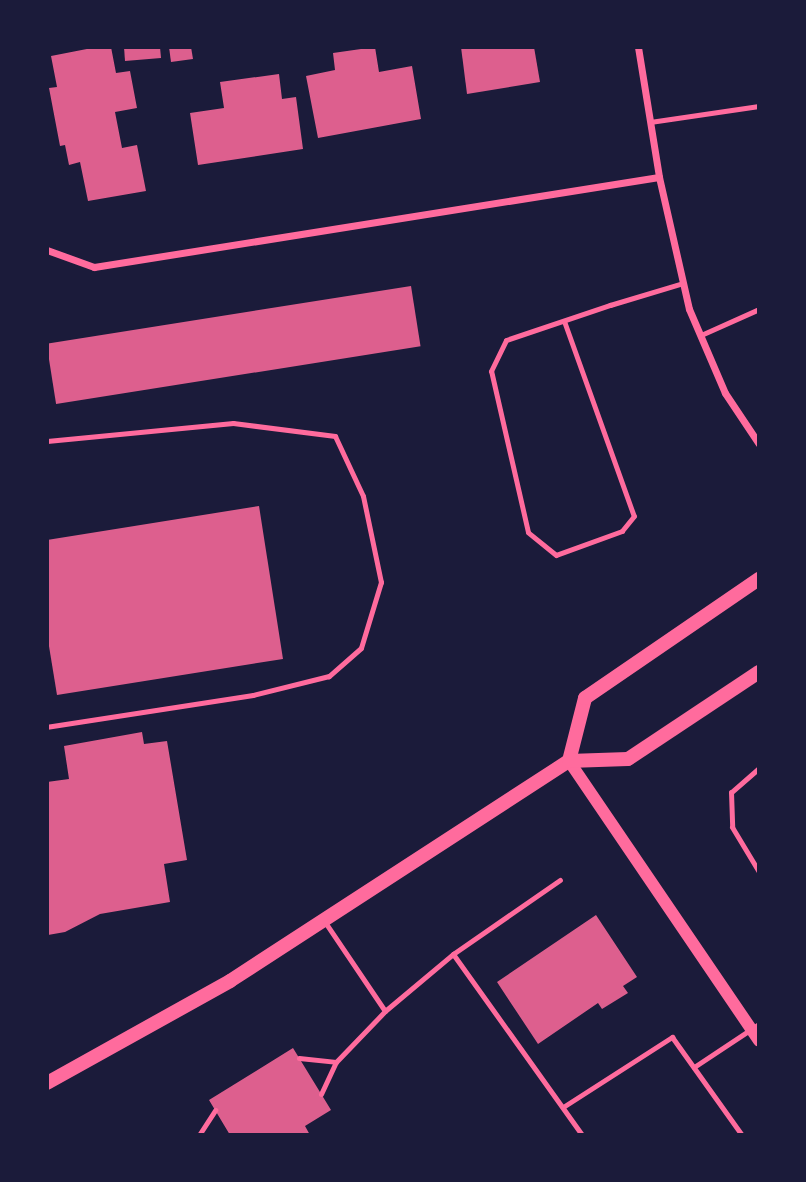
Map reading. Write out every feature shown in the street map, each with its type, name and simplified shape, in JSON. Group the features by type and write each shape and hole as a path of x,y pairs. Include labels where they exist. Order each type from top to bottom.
{"main road":[{"path":"569,761 585,698 759,579"},
{"path":"47,1083 325,922 569,761 628,758 759,672"}],"street":[{"path":"638,47 659,177 683,283 701,335 726,393 759,444"},
{"path":"47,250 94,267 659,177"},
{"path":"569,761 755,1027 759,1041"}],"lane":[{"path":"650,121 759,106"},
{"path":"564,321 634,516 622,531 556,555 528,532 491,371 506,340 564,321 683,283"},
{"path":"701,335 759,309"},
{"path":"47,441 233,423 335,436 363,496 381,582 361,648 330,676 253,695 47,727"},
{"path":"759,768 731,792 732,827 759,872"},
{"path":"321,1094 336,1062 384,1011 453,954 560,880"},
{"path":"325,922 384,1011"},
{"path":"453,954 582,1135"},
{"path":"694,1067 755,1027"},
{"path":"563,1107 672,1037 742,1135"},
{"path":"299,1058 336,1062"},
{"path":"199,1135 215,1110"}],"building":[{"path":"111,47 116,73 130,71 137,108 115,112 122,148 137,145 146,191 88,201 80,162 69,165 65,145 60,146 49,88 57,87 51,56"},
{"path":"124,47 160,47 161,58 125,61"},
{"path":"169,47 191,47 193,59 171,62"},
{"path":"375,47 379,72 412,66 421,119 318,138 306,76 335,70 333,53"},
{"path":"461,47 534,47 540,82 467,94"},
{"path":"279,74 282,99 296,97 303,149 198,165 190,113 224,108 220,82"},
{"path":"411,286 421,346 56,404 47,344"},
{"path":"259,506 283,659 57,695 47,634 47,540"},
{"path":"142,732 144,744 167,741 187,860 164,864 170,902 100,914 65,932 48,935 47,782 69,779 64,746"},
{"path":"596,915 637,977 623,986 628,993 602,1009 598,1003 538,1044 497,982"},
{"path":"293,1048 331,1110 305,1126 310,1135 230,1135 209,1100"}]}
